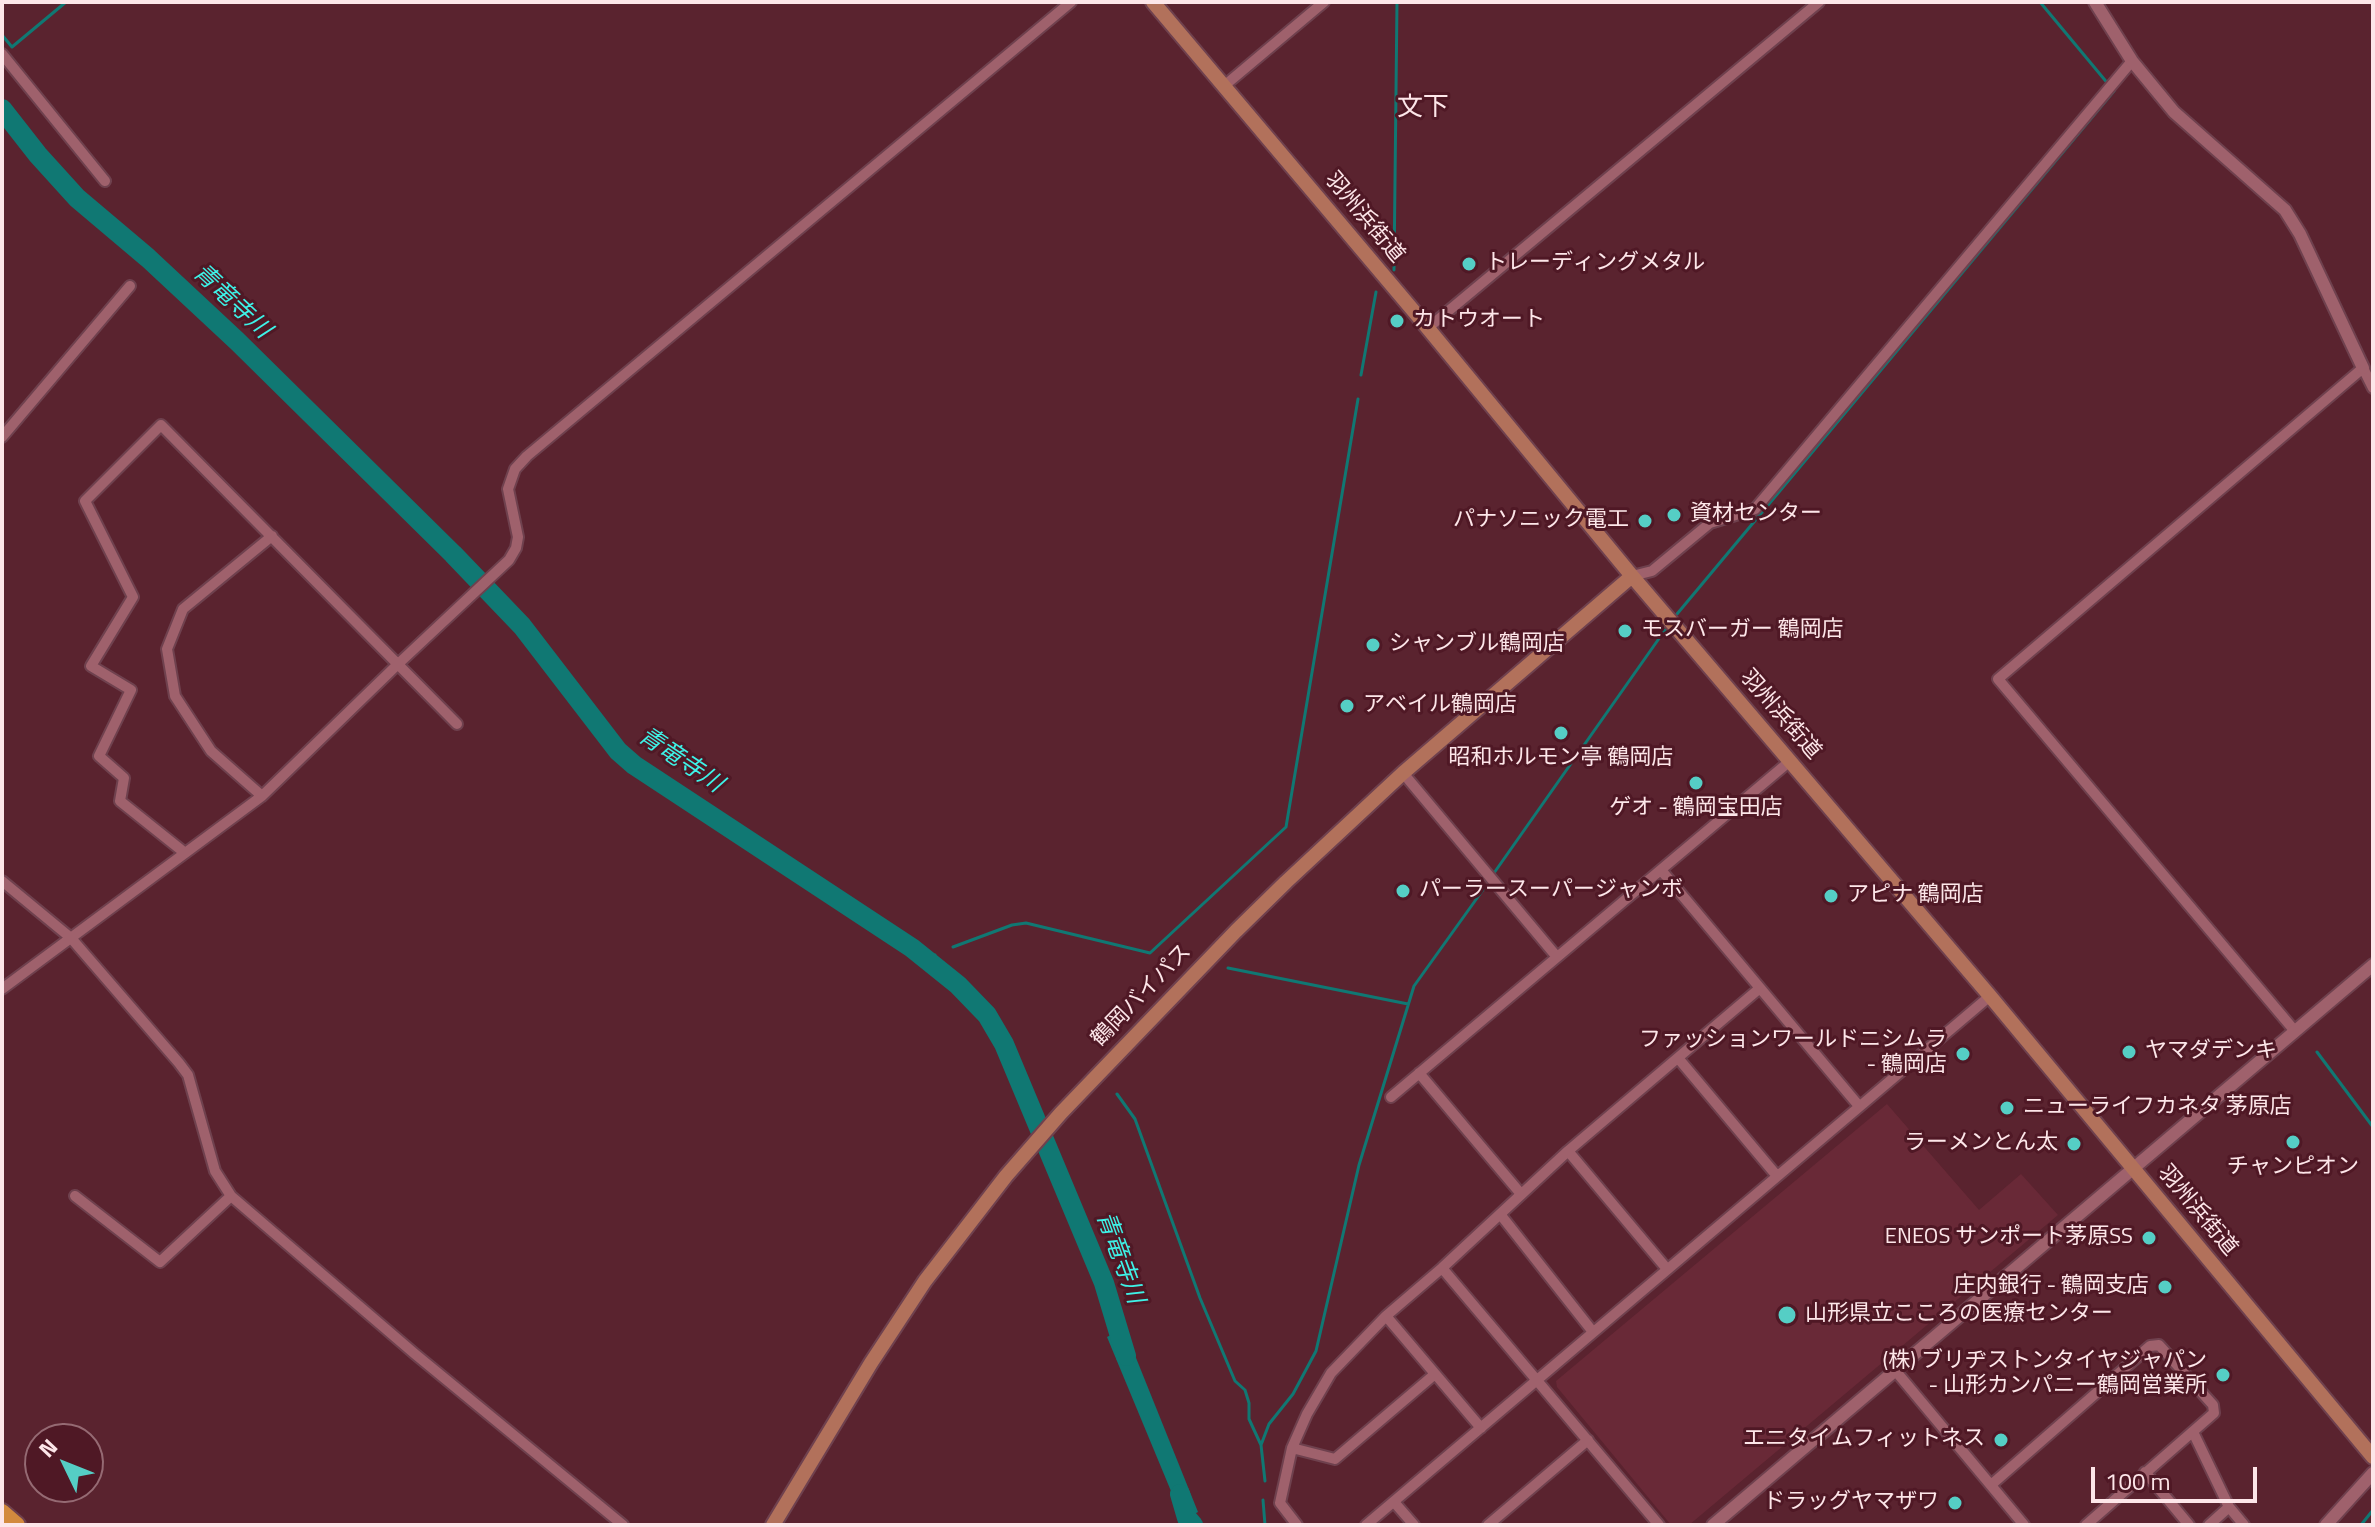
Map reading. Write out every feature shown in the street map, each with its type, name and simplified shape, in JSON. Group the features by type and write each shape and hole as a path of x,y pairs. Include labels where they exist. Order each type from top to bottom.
{"highway":[{"path":"2,1512 17,1525"}],"main road":[{"name":"羽州浜街道","path":"1153,2 1632,576 1990,996 2373,1457"},
{"name":"鶴岡バイパス","path":"773,1525 848,1400 925,1281 1006,1176 1061,1113 1236,931 1403,773 1632,576"}],"street":[{"path":"2,989 262,796 509,560 516,548 517,523 508,489 515,469 527,456 1071,2"},
{"path":"1224,86 1324,2"},
{"path":"1428,328 1819,2"},
{"path":"2095,2 2132,61 2174,112 2285,210 2307,247 2373,388"},
{"path":"2,54 105,181"},
{"path":"1632,576 1652,571 1710,523 1755,509 2132,61"},
{"path":"2,437 130,286"},
{"path":"2294,1030 1998,679 2363,368"},
{"path":"185,853 120,801 124,778 99,756 131,690 91,666 133,597 85,501 161,425 457,724"},
{"path":"262,796 211,751 175,696 167,649 183,609 272,536"},
{"path":"1391,1097 1790,761"},
{"path":"1403,773 1557,957"},
{"path":"1661,870 1859,1106"},
{"path":"2,881 71,938 188,1075 215,1171 231,1196 407,1347 623,1525"},
{"path":"1713,1525 2373,965"},
{"path":"1297,1525 1280,1503 1292,1448 1331,1373 1386,1316 1568,1151 1760,988"},
{"path":"1366,1525 1990,996"},
{"path":"1678,1058 1777,1176"},
{"path":"1419,1073 1521,1194"},
{"path":"1568,1151 1667,1269"},
{"path":"75,1196 160,1262 231,1196"},
{"path":"1500,1214 1593,1332"},
{"path":"1442,1268 1659,1525"},
{"path":"1386,1316 1481,1428"},
{"path":"1991,1485 2155,1345 2162,1346 2213,1405 2214,1413 2086,1525"},
{"path":"1894,1369 2024,1525"},
{"path":"1292,1448 1335,1459 1435,1374"},
{"path":"2193,1432 2229,1507 2244,1525"},
{"path":"1488,1525 1588,1440"},
{"path":"2145,1472 2189,1525"},
{"path":"2326,1525 2373,1473"},
{"path":"1394,1502 1414,1525"},
{"path":"2209,1525 2229,1507"}],"shaded area":[{"name":"山形県立こころの医療センター","path":"1887,1104 1979,1210 2021,1174 2058,1215 1689,1525 1671,1525 1557,1387 1556,1381"}],"water":[{"path":"1124,1328 1198,1512 1183,1520 1107,1337"}],"waterway":[{"path":"2,35 12,47 66,2"},
{"path":"1394,270 1397,2"},
{"path":"1677,614 2114,91 2040,2"},
{"name":"青竜寺川","path":"2,109 77,198 148,258 237,341 453,554 522,626 618,751 634,765 912,948 958,985 987,1015 1004,1044 1104,1283 1126,1356"},
{"path":"1361,375 1376,292"},
{"path":"953,947 1012,925 1026,923 1150,953 1286,827 1358,399"},
{"path":"1494,873 1665,630"},
{"path":"1261,1445 1269,1424 1293,1394 1316,1351 1359,1165 1414,986 1485,887"},
{"path":"925,958 935,955"},
{"path":"1228,968 1408,1004"},
{"path":"2317,1052 2373,1127"},
{"path":"1117,1094 1135,1119 1200,1298 1235,1381 1245,1390 1249,1419 1261,1445 1265,1481"},
{"name":"青竜寺川","path":"1180,1494 1187,1518 1193,1525"},
{"path":"1263,1500 1265,1525"},
{"path":"2361,1525 2373,1510"}],"place":[{"name":"トレーディングメタル","path":"1469,264"},
{"name":"カトウオート","path":"1397,321"},
{"name":"資材センター","path":"1674,515"},
{"name":"パナソニック電工","path":"1645,521"},
{"name":"モスバーガー 鶴岡店","path":"1625,631"},
{"name":"シャンブル鶴岡店","path":"1373,645"},
{"name":"アベイル鶴岡店","path":"1347,706"},
{"name":"昭和ホルモン亭 鶴岡店","path":"1561,733"},
{"name":"ゲオ - 鶴岡宝田店","path":"1696,783"},
{"name":"パーラースーパージャンボ","path":"1403,891"},
{"name":"アピナ 鶴岡店","path":"1831,896"},
{"name":"ヤマダデンキ","path":"2129,1052"},
{"name":"ファッションワールドニシムラ - 鶴岡店","path":"1963,1054"},
{"name":"ニューライフカネタ 茅原店","path":"2007,1108"},
{"name":"チャンピオン","path":"2293,1142"},
{"name":"ラーメンとん太","path":"2074,1144"},
{"name":"ENEOS サンポート茅原SS","path":"2149,1238"},
{"name":"庄内銀行 - 鶴岡支店","path":"2165,1287"},
{"name":"山形県立こころの医療センター","path":"1787,1315"},
{"name":"(株) ブリヂストンタイヤジャパン - 山形カンパニー鶴岡営業所","path":"2223,1375"},
{"name":"エニタイムフィットネス","path":"2001,1440"},
{"name":"ドラッグヤマザワ","path":"1955,1503"}],"district":[{"name":"文下","path":"1423,109"}]}
